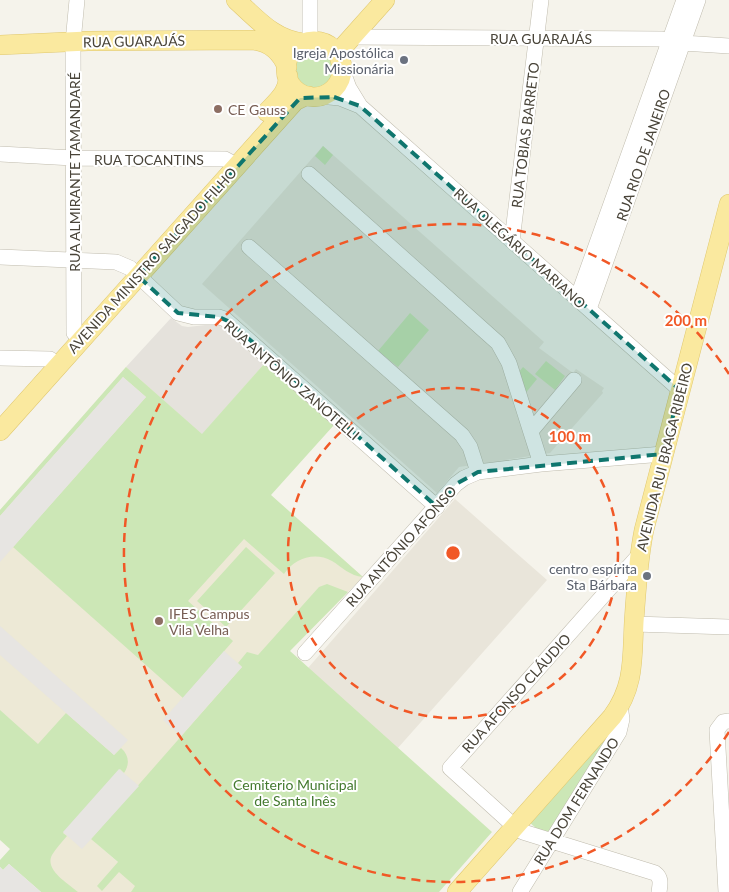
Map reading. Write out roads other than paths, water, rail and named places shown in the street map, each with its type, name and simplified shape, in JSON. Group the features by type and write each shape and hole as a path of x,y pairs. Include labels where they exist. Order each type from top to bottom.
{"main road":[{"path":"236,0 280,38 292,42 312,42 335,37 368,0"},
{"path":"341,64 333,49 312,42 293,51 289,58 287,71 291,84 297,90 313,96 326,94 337,85 341,78 342,50 385,0"},
{"path":"244,40 255,32 257,18"},
{"name":"RUA GUARAJÁS","path":"0,45 73,42 259,41 270,45 279,53 287,71"},
{"name":"AVENIDA MINISTRO SALGADO FILHO","path":"0,416 78,336 231,162 282,95 288,84 287,71"},
{"name":"AVENIDA MINISTRO SALGADO FILHO","path":"231,162 294,101 303,96 313,96"},
{"name":"AVENIDA RUI BRAGA RIBEIRO","path":"457,892 608,722 626,694 631,676 640,554 646,522 729,204"},
{"name":"AVENIDA MINISTRO SALGADO FILHO","path":"0,431 54,362"}],"street":[{"name":"RUA ALMIRANTE TAMANDARÉ","path":"77,0 73,42 72,158 78,336"},
{"path":"310,0 312,42"},
{"name":"RUA TOBIAS BARRETO","path":"512,240 541,0"},
{"name":"RUA RIO DE JANEIRO","path":"589,309 676,42 684,0"},
{"name":"RUA RIO DE JANEIRO","path":"577,299 676,42 698,0"},
{"name":"RUA GUARAJÁS","path":"352,37 536,38 676,42 729,46"},
{"name":"RUA OLEGÁRIO MARIANO","path":"341,64 349,88 360,106 680,390"},
{"name":"RUA OLEGÁRIO MARIANO","path":"313,96 340,98 360,106"},
{"name":"RUA TOCANTINS","path":"0,154 72,158 231,162"},
{"path":"309,174 498,343 509,362 541,464"},
{"path":"249,247 462,435 470,446 478,472"},
{"path":"0,257 116,262 134,272"},
{"name":"RUA ANTÔNIO ZANOTELLI","path":"134,272 178,313 194,317 218,317 230,322 438,507"},
{"path":"0,358 54,362"},
{"path":"531,431 574,380"},
{"name":"RUA ANTÔNIO AFONSO","path":"305,653 438,507 456,484 470,475 478,472 541,464 663,454"},
{"name":"RUA AFONSO CLÁUDIO","path":"514,826 450,768 640,554"},
{"path":"634,624 729,627"},
{"name":"RUA DOM FERNANDO","path":"520,892 619,732 622,719 620,706"},
{"path":"723,725 726,892"},
{"path":"514,826 527,834 655,873 658,875 660,882 659,892"}],"place":[{"name":"Igreja Apostólica Missionária","path":"404,60"},
{"name":"CE Gauss","path":"218,109"},
{"name":"centro espírita Sta Bárbara","path":"647,576"},
{"name":"IFES Campus Vila Velha","path":"159,621"}],"park label":[{"name":"Cemiterio Municipal de Santa Inês","path":"295,792"}]}
